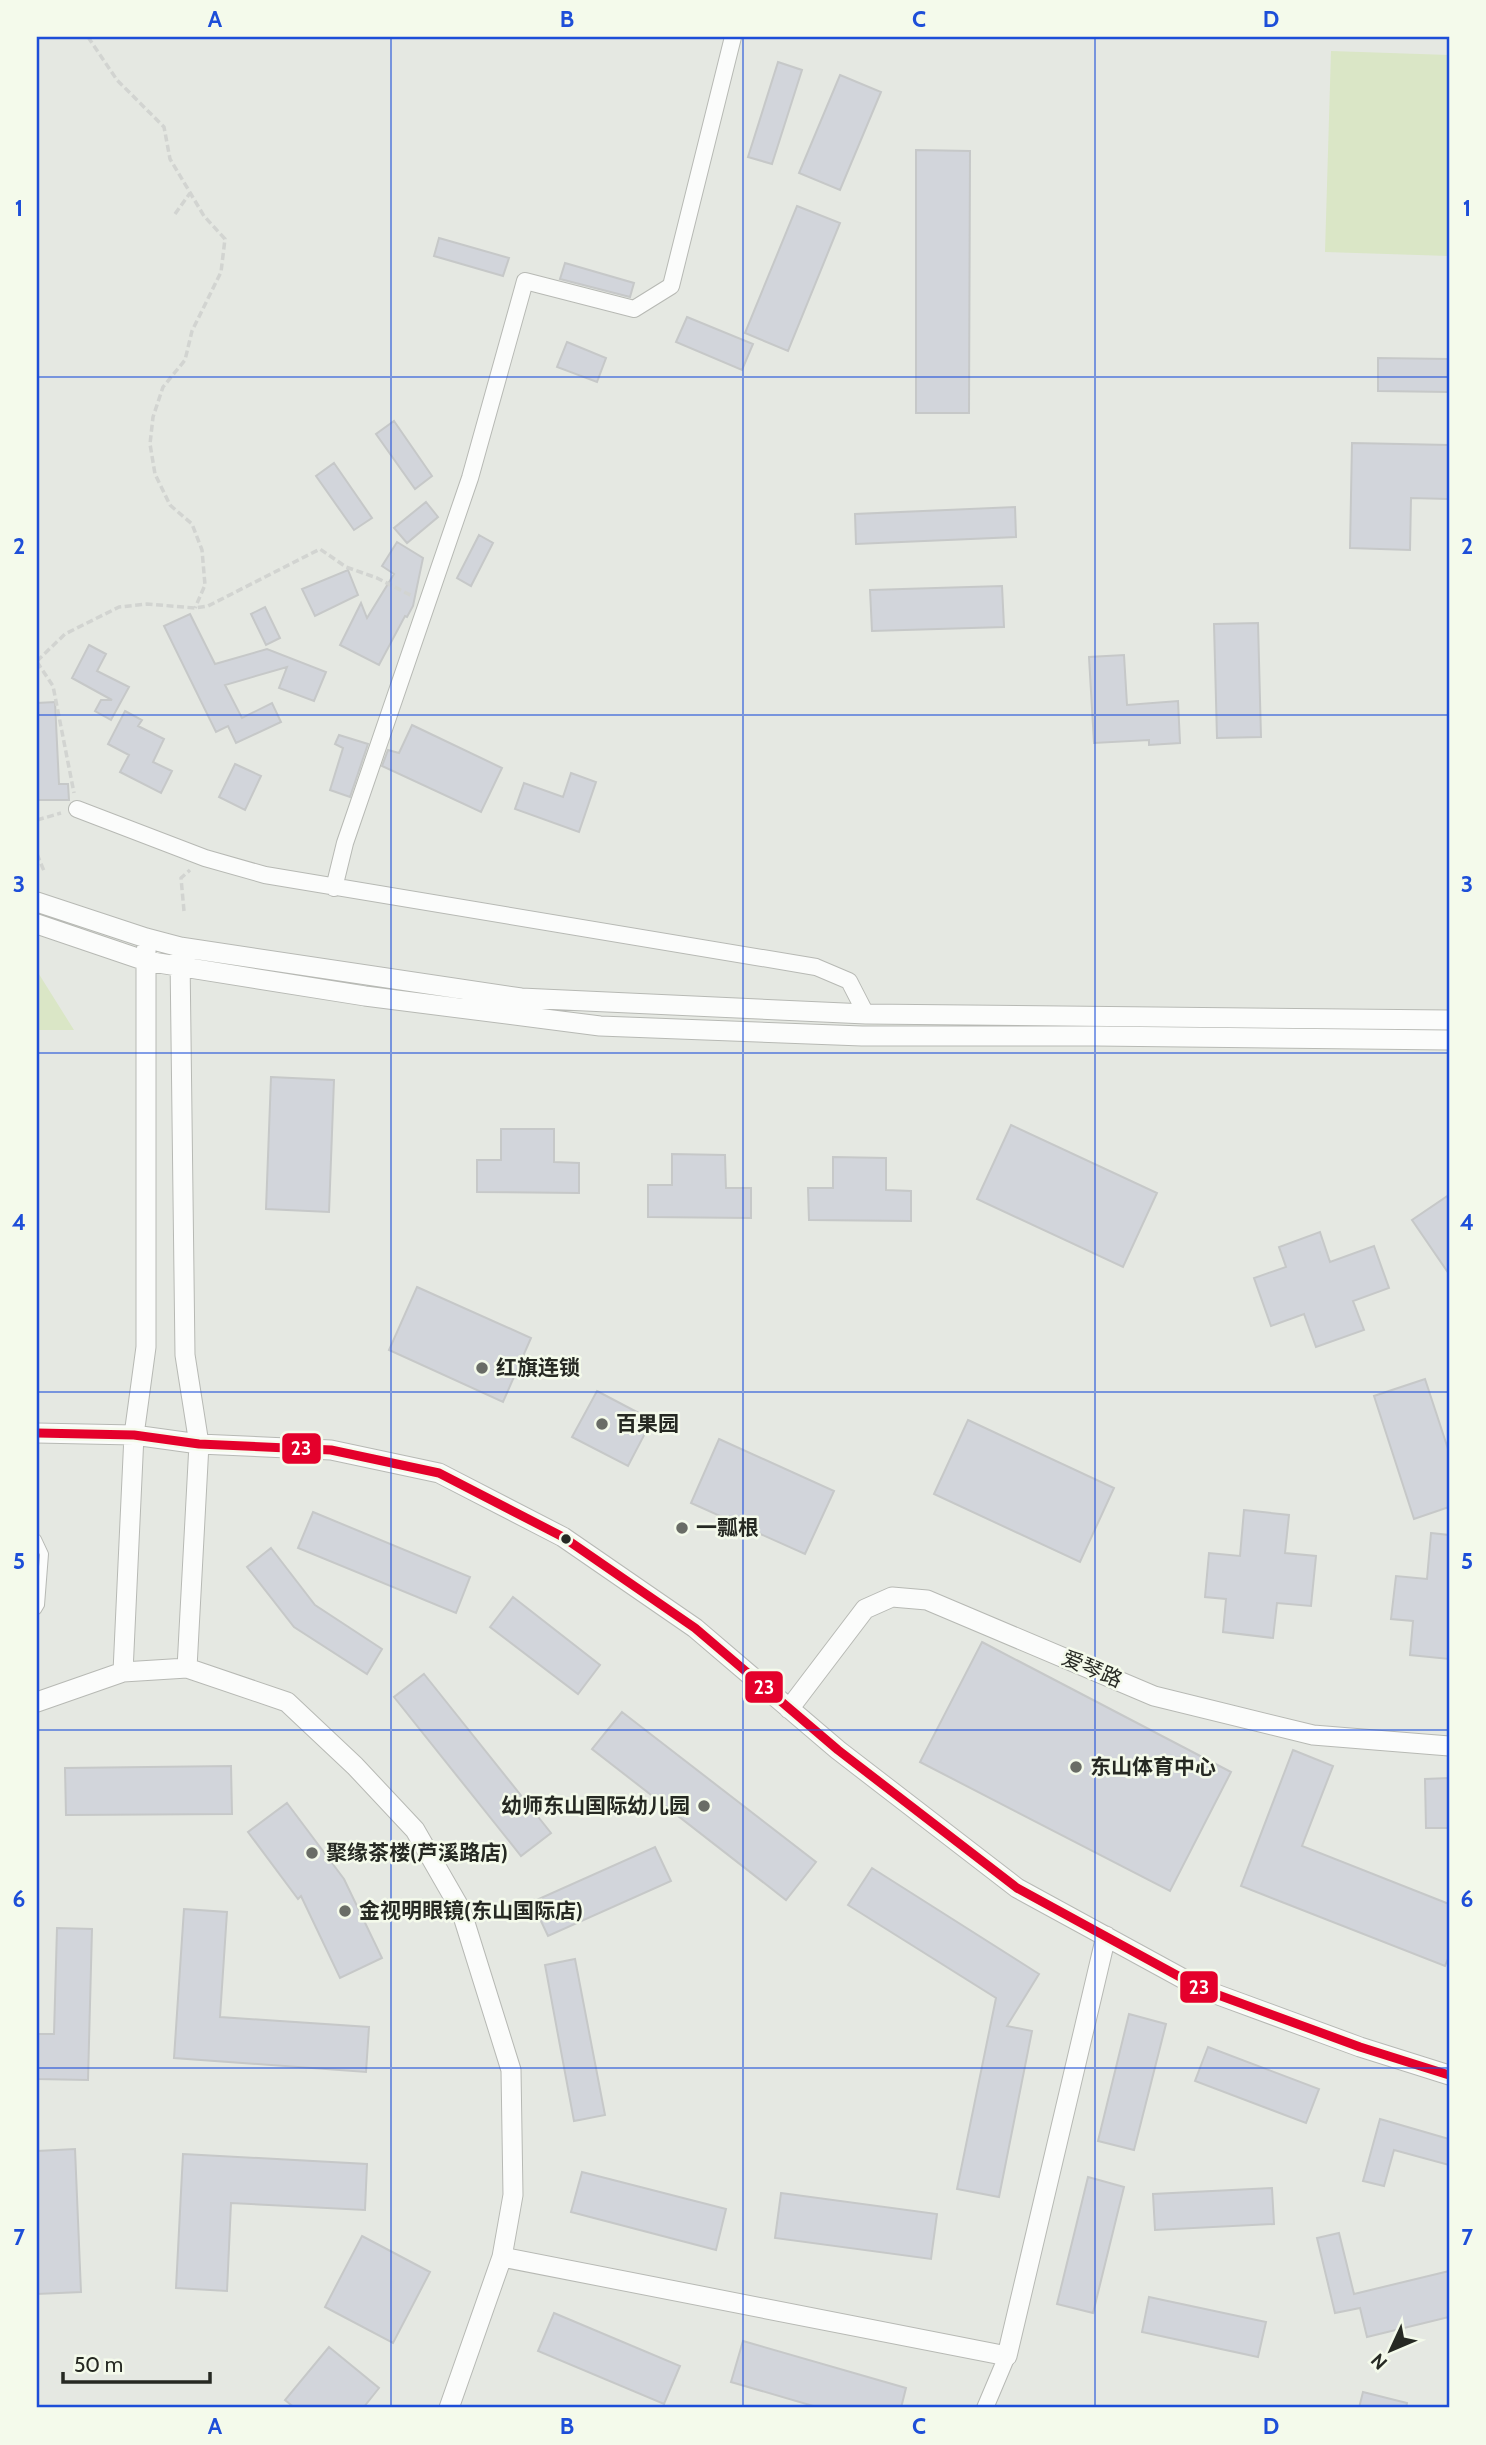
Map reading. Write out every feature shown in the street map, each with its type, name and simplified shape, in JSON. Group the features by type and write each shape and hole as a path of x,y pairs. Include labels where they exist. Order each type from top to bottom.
{"street":[{"path":"334,888 345,843 470,478 525,281 634,309 671,286 733,37"},
{"path":"77,809 205,858 265,875 816,967 849,981 866,1014"},
{"path":"37,902 146,939 180,947 521,998 866,1014 1449,1020"},
{"path":"37,924 146,961 365,996 600,1026 862,1036 1449,1041"},
{"path":"123,1672 134,1435 146,1347 146,939"},
{"path":"180,947 185,1355 199,1444 187,1668"},
{"path":"37,1433 134,1435 199,1444 331,1450 439,1473 563,1537 695,1628 838,1750 1017,1888 1202,1989 1360,2047 1449,2076"},
{"name":"爱琴路","path":"789,1709 866,1609 892,1597 927,1600 1154,1696 1313,1735 1449,1746"},
{"path":"37,1702 123,1672 187,1668 287,1702 355,1766 415,1830 461,1910 511,2070 513,2195 502,2257 449,2408"},
{"path":"985,2408 1007,2356 1106,1936"},
{"path":"502,2257 1007,2356"}],"lane":[{"path":"37,1539 44,1554 40,1605 37,1610"}],"path":[{"path":"88,37 117,80 164,127 170,159 204,216 225,239 221,272 192,331 185,360 163,387 153,417 150,444 155,474 170,505 192,524 202,550 205,585 195,608"},
{"path":"175,214 190,193"},
{"path":"37,820 77,809 53,686 37,662 65,634 119,607 147,604 195,608 208,606 320,549 346,567 377,578 426,603"},
{"path":"37,855 44,871"},
{"path":"184,911 181,878 205,858"}],"green space":[{"path":"1331,51 1449,55 1449,256 1325,252"},
{"path":"37,971 74,1030 37,1030"}],"building":[{"path":"778,62 802,70 772,164 748,157"},
{"path":"840,75 881,92 840,190 799,173"},
{"path":"916,150 970,151 969,413 916,413"},
{"path":"797,206 840,223 788,351 745,333"},
{"path":"439,238 509,258 503,276 434,256"},
{"path":"565,263 634,283 630,297 560,279"},
{"path":"687,317 753,344 742,370 676,342"},
{"path":"567,342 606,358 597,382 557,367"},
{"path":"1378,358 1449,359 1449,392 1378,391"},
{"path":"394,421 432,476 415,489 376,434"},
{"path":"1352,443 1449,445 1449,499 1411,498 1410,550 1350,548"},
{"path":"334,463 372,518 354,530 316,476"},
{"path":"426,502 438,517 407,543 394,528"},
{"path":"1015,507 1016,537 856,544 855,514"},
{"path":"479,535 493,543 471,586 457,578"},
{"path":"397,542 423,558 413,606 379,665 340,645 361,603 367,618 394,574 382,566"},
{"path":"348,570 358,595 315,616 302,589"},
{"path":"1002,586 1004,627 872,631 870,590"},
{"path":"265,607 280,638 266,645 251,614"},
{"path":"190,614 215,664 267,649 326,672 314,701 279,688 287,667 225,685 242,718 272,703 281,722 236,743 228,726 216,732 164,626"},
{"path":"1258,623 1261,737 1217,738 1214,624"},
{"path":"89,645 106,654 97,671 129,687 111,720 95,711 101,700 112,700 72,678"},
{"path":"1124,655 1127,705 1178,701 1180,743 1149,745 1149,740 1094,743 1089,657"},
{"path":"55,702 59,784 68,784 69,800 37,800 37,703"},
{"path":"125,711 142,720 138,726 164,739 153,762 172,771 161,793 120,772 129,755 108,744"},
{"path":"412,725 502,768 481,812 382,766 388,750 399,753"},
{"path":"339,735 368,744 350,797 330,790 343,748 335,744"},
{"path":"235,764 261,776 245,810 219,797"},
{"path":"571,773 596,782 579,832 515,809 524,783 563,797"},
{"path":"271,1077 334,1080 329,1212 266,1209"},
{"path":"1011,1125 1157,1193 1123,1267 977,1199"},
{"path":"501,1129 554,1129 554,1162 579,1163 579,1193 477,1192 477,1160 501,1160"},
{"path":"672,1154 725,1155 726,1188 751,1188 751,1218 648,1217 648,1185 672,1185"},
{"path":"833,1157 886,1158 886,1190 911,1191 911,1221 809,1220 808,1188 833,1188"},
{"path":"1449,1195 1449,1274 1412,1220"},
{"path":"1320,1232 1330,1262 1374,1246 1389,1288 1353,1301 1364,1330 1316,1347 1304,1314 1271,1326 1254,1278 1286,1267 1279,1247"},
{"path":"417,1287 531,1338 503,1402 389,1350"},
{"path":"1425,1379 1449,1452 1449,1507 1414,1519 1374,1396"},
{"path":"597,1391 652,1420 628,1466 572,1437"},
{"path":"968,1420 1114,1488 1080,1562 934,1494"},
{"path":"719,1439 834,1491 805,1554 691,1503"},
{"path":"1244,1510 1289,1515 1285,1553 1316,1556 1311,1606 1277,1603 1273,1638 1223,1632 1226,1599 1205,1597 1209,1553 1240,1556"},
{"path":"313,1512 470,1577 456,1613 298,1548"},
{"path":"1431,1533 1449,1535 1449,1659 1410,1655 1413,1621 1391,1619 1396,1576 1427,1579"},
{"path":"271,1548 315,1605 382,1649 367,1674 294,1627 247,1567"},
{"path":"513,1597 600,1665 578,1694 490,1627"},
{"name":"东山体育中心","path":"982,1642 1231,1772 1170,1891 920,1762"},
{"path":"424,1674 551,1833 521,1856 394,1697"},
{"name":"幼师东山国际幼儿园","path":"622,1712 816,1862 786,1900 592,1749"},
{"path":"1293,1750 1333,1766 1302,1846 1449,1904 1449,1956 1445,1966 1241,1886"},
{"path":"231,1766 232,1814 66,1815 65,1768"},
{"path":"1449,1778 1449,1828 1426,1828 1425,1779"},
{"path":"287,1803 344,1879 382,1958 340,1978 301,1896 298,1899 248,1832"},
{"path":"655,1847 671,1881 548,1936 532,1902"},
{"path":"872,1868 1039,1974 1007,2026 1032,2031 999,2197 957,2189 996,1998 848,1905"},
{"path":"184,1909 227,1912 220,2017 369,2027 366,2072 174,2058"},
{"path":"57,1928 92,1929 88,2080 37,2079 37,2034 54,2034"},
{"path":"575,1959 605,2115 574,2121 545,1965"},
{"path":"1129,2014 1166,2024 1134,2150 1098,2141"},
{"path":"1208,2047 1319,2089 1306,2123 1195,2081"},
{"path":"1380,2119 1449,2139 1449,2165 1394,2150 1384,2186 1363,2181"},
{"path":"75,2149 81,2292 37,2294 37,2151"},
{"path":"183,2154 367,2164 365,2210 231,2203 227,2291 176,2288"},
{"path":"582,2172 726,2209 716,2250 571,2212"},
{"path":"1088,2177 1124,2187 1093,2313 1057,2304"},
{"path":"1272,2188 1274,2224 1155,2230 1153,2194"},
{"path":"781,2193 937,2214 931,2259 775,2238"},
{"path":"1339,2233 1354,2294 1449,2271 1449,2317 1367,2337 1360,2308 1335,2313 1317,2238"},
{"path":"362,2236 430,2272 393,2343 325,2307"},
{"path":"1149,2297 1266,2322 1258,2357 1142,2332"},
{"path":"554,2313 680,2366 664,2404 538,2351"},
{"path":"743,2341 906,2388 901,2408 820,2408 731,2382"},
{"path":"329,2347 379,2388 363,2408 295,2408 285,2400"},
{"path":"1363,2392 1407,2403 1406,2408 1359,2408"}],"transit line":[{"name":"23","path":"37,1433 134,1435 199,1444 331,1450 439,1473 563,1537 695,1628 838,1750 1017,1888 1202,1989 1360,2047 1449,2075"}],"place":[{"name":"红旗连锁","path":"482,1368"},
{"name":"百果园","path":"602,1424"},
{"name":"一瓢根","path":"682,1528"},
{"name":"东山体育中心","path":"1076,1767"},
{"name":"幼师东山国际幼儿园","path":"704,1806"},
{"name":"聚缘茶楼(芦溪路店)","path":"312,1853"},
{"name":"金视明眼镜(东山国际店)","path":"345,1911"}]}
